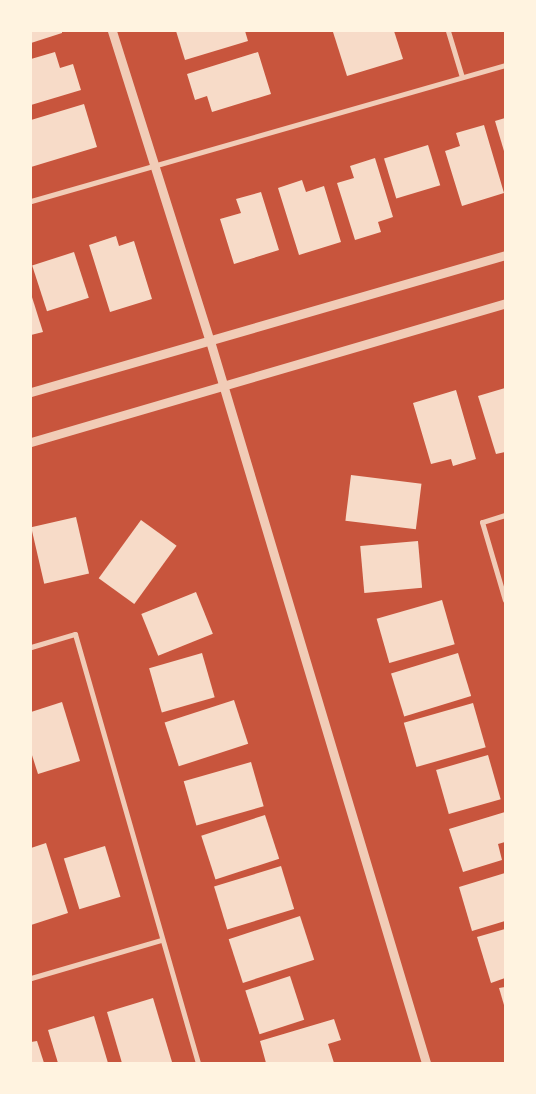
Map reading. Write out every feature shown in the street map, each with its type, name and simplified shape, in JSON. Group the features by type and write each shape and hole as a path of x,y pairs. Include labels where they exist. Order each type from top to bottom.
{"street":[{"path":"112,31 224,386 426,1063"},
{"path":"448,31 462,77"},
{"path":"31,201 505,65"},
{"path":"31,392 505,255"},
{"path":"31,442 505,303"},
{"path":"505,515 482,522 505,600"},
{"path":"31,647 75,634 161,940 198,1063"},
{"path":"31,978 161,940"}],"building":[{"path":"31,31 62,31 62,33 31,43"},
{"path":"176,31 245,31 248,41 185,60"},
{"path":"394,31 403,59 347,76 333,32"},
{"path":"55,52 60,68 73,64 81,90 31,105 31,59"},
{"path":"258,52 271,94 212,112 207,96 195,100 187,74"},
{"path":"84,104 97,147 31,167 31,120"},
{"path":"505,118 505,151 504,151 495,121"},
{"path":"484,125 504,193 462,206 445,151 460,146 456,133"},
{"path":"428,145 440,185 396,199 384,158"},
{"path":"375,158 393,217 378,222 381,232 355,240 337,183 354,178 350,166"},
{"path":"302,180 306,192 324,186 341,242 299,255 278,188"},
{"path":"261,192 279,250 234,264 220,219 241,213 236,199"},
{"path":"116,236 119,246 134,241 152,299 110,312 89,245"},
{"path":"74,252 89,298 47,311 32,266"},
{"path":"31,294 43,332 31,335"},
{"path":"505,388 505,452 496,454 478,396"},
{"path":"456,390 476,459 453,466 451,459 431,464 413,403"},
{"path":"351,475 421,484 416,529 345,521"},
{"path":"76,517 89,574 44,584 31,527"},
{"path":"141,520 177,546 134,604 99,578"},
{"path":"418,541 422,588 364,593 360,546"},
{"path":"196,592 213,634 158,656 141,614"},
{"path":"442,600 455,644 389,663 377,619"},
{"path":"202,653 215,697 162,712 149,668"},
{"path":"458,653 471,696 404,716 391,673"},
{"path":"234,700 248,744 179,766 165,723"},
{"path":"62,702 80,761 38,774 31,752 31,712"},
{"path":"473,703 486,747 416,767 404,723"},
{"path":"488,755 501,799 449,814 436,770"},
{"path":"251,762 264,806 196,826 184,781"},
{"path":"505,812 505,842 498,844 502,860 463,872 449,829"},
{"path":"265,815 279,859 215,879 201,836"},
{"path":"46,843 68,913 31,925 31,848"},
{"path":"105,846 120,897 79,909 64,859"},
{"path":"281,866 294,909 227,929 214,886"},
{"path":"505,873 505,921 472,931 459,887"},
{"path":"300,916 314,960 243,983 229,939"},
{"path":"505,929 505,978 491,983 477,937"},
{"path":"290,976 304,1020 260,1034 245,991"},
{"path":"505,987 505,1005 504,1005 499,988"},
{"path":"153,998 172,1062 122,1063 107,1012"},
{"path":"94,1016 108,1063 58,1063 48,1030"},
{"path":"334,1019 341,1040 328,1044 334,1063 266,1063 260,1041"},
{"path":"37,1041 44,1063 31,1063 31,1042"}]}
